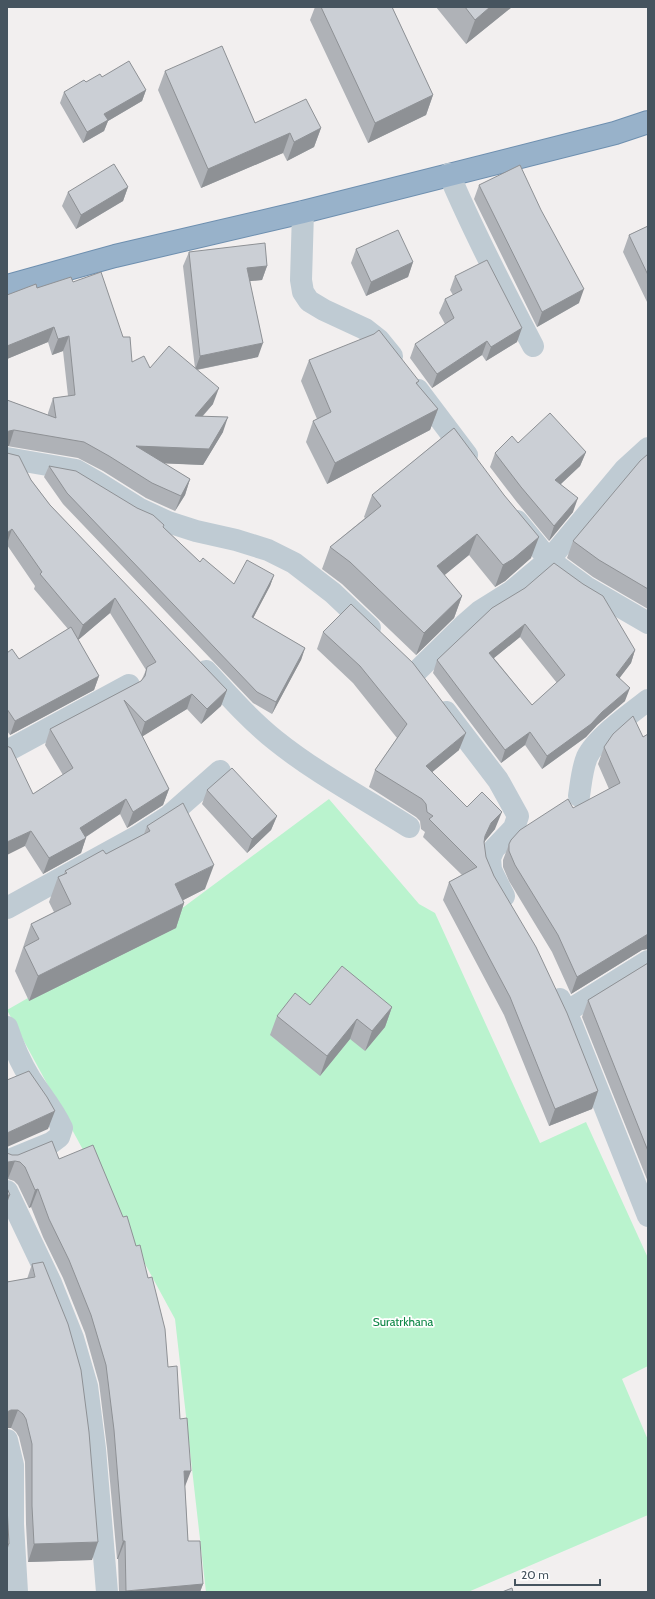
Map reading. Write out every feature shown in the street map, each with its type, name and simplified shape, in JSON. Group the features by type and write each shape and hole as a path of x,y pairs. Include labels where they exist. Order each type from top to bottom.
{"highway":[{"path":"7,286 115,256 303,212 615,133 648,122"}],"street":[{"path":"449,174 495,274 533,346"},
{"path":"303,212 301,280 303,292 308,301 365,329 379,340 480,472"},
{"path":"416,672 480,611 512,591 550,560 625,469 648,448"},
{"path":"14,459 32,481"},
{"path":"14,459 76,470 140,509 168,522 268,550 294,563 333,593 383,640"},
{"path":"506,509 550,560 586,587 648,623"},
{"path":"191,655 249,717 276,741 311,766 409,827"},
{"path":"399,656 416,672 498,780 518,816 514,828 494,849 490,858 491,870 498,887 514,913"},
{"path":"7,751 129,685"},
{"path":"579,796 588,755 604,735 648,700"},
{"path":"7,908 157,824 169,816 220,771"},
{"path":"566,1012 648,961"},
{"path":"550,978 566,1012 648,1216"},
{"path":"7,1027 15,1050 30,1078 58,1118 62,1128 59,1137 51,1144 7,1161"},
{"path":"7,1191 51,1283 73,1338 86,1386 95,1449 107,1592"},
{"path":"7,1440 13,1465 13,1524 17,1592"}],"green space":[{"name":"Suratrkhana","path":"329,799 419,904 435,913 540,1143 586,1122 648,1258 648,1366 622,1379 648,1440 648,1515 468,1592 206,1592 175,1319 7,1010 173,915"}],"building":[{"path":"321,7 392,7 433,95 375,123"},
{"path":"465,7 490,7 475,20"},
{"path":"222,46 255,123 306,99 321,128 294,142 290,133 208,169 165,71"},
{"path":"129,61 146,90 104,114 108,120 87,132 64,92 84,80 86,82 100,74 102,77"},
{"path":"114,164 128,187 81,215 68,192"},
{"path":"520,165 541,210 584,289 542,312 479,185"},
{"path":"648,226 648,275 629,235"},
{"path":"398,230 413,262 371,282 356,249"},
{"path":"265,243 267,266 247,268 263,343 200,356 189,252"},
{"path":"487,260 522,328 491,347 487,341 437,374 415,344 454,318 445,299 462,290 455,276"},
{"path":"101,272 123,337 130,337 132,362 144,356 150,368 169,346 219,388 195,416 228,417 209,449 136,446 190,479 181,496 152,483 84,442 14,430 7,432 7,400 56,418 53,398 75,395 69,336 58,339 54,327 7,346 7,295 36,284 37,288 71,277 73,282"},
{"path":"379,330 419,381 416,383 438,409 335,463 313,421 331,412 309,360 374,334"},
{"path":"550,413 586,452 555,480 578,498 554,526 495,453 512,436 518,443"},
{"path":"454,428 504,495 539,537 513,559 503,565 477,534 437,566 462,596 424,633 350,562 330,547 381,506 372,495"},
{"path":"7,453 19,456 31,480 50,505 227,690 207,709 192,694 145,722 124,700 169,789 133,812 126,799 80,828 86,838 49,858 31,831 7,842 7,746 11,748 33,794 73,768 50,729 141,681 145,676 147,667 156,662 115,598 83,625 40,574 42,572 12,529 7,533"},
{"path":"648,454 648,589 599,560 573,541 640,461"},
{"path":"49,466 76,471 137,508 153,515 164,525 163,527 200,562 203,558 234,584 247,560 274,575 252,617 305,648 276,702 257,692 67,493"},
{"path":"554,563 583,584 603,596 635,650 616,675 630,688 602,712 591,724 547,756 530,732 505,750 437,660 492,608 525,588","holes":["525,624 565,675 532,705 489,653"]},
{"path":"351,604 413,663 466,733 426,766 467,807 482,792 502,812 491,823 485,836 484,842 486,857 494,876 536,947 567,1013 598,1091 555,1109 510,997 449,882 477,867 429,819 433,816 427,812 426,804 422,799 375,770 407,724 360,666 323,632"},
{"path":"71,627 99,676 15,721 7,709 7,653 12,649 19,659"},
{"path":"633,716 643,737 648,734 648,934 577,977 558,935 515,865 509,851 509,844 520,830 568,799 573,808 620,783 604,747 613,734"},
{"path":"232,768 277,816 252,839 207,790"},
{"path":"183,803 214,865 175,884 184,903 38,976 24,947 39,939 31,924 71,904 58,877 67,873 65,871 103,850 106,854 150,831 147,826"},
{"path":"648,963 648,1151 588,1000"},
{"path":"342,966 392,1007 372,1031 357,1019 327,1056 277,1016 295,993 310,1005"},
{"path":"29,1071 55,1111 7,1133 7,1080"},
{"path":"52,1141 59,1159 93,1145 123,1217 127,1216 136,1246 140,1245 148,1278 152,1277 165,1329 168,1367 177,1366 180,1419 187,1418 191,1471 184,1471 188,1541 200,1541 203,1584 126,1591 125,1541 123,1541 114,1430 106,1365 91,1315 69,1260 49,1219 38,1189 35,1190 25,1167 20,1162 15,1161 7,1163 7,1153 18,1155"},
{"path":"7,1188 10,1195 7,1195"},
{"path":"43,1262 68,1324 81,1370 89,1432 98,1542 34,1544 32,1506 32,1444 26,1419 23,1414 18,1410 11,1410 7,1412 7,1282 35,1277 32,1264"},
{"path":"7,1506 9,1544 7,1544"},
{"path":"512,1588 513,1592 502,1592"}]}
